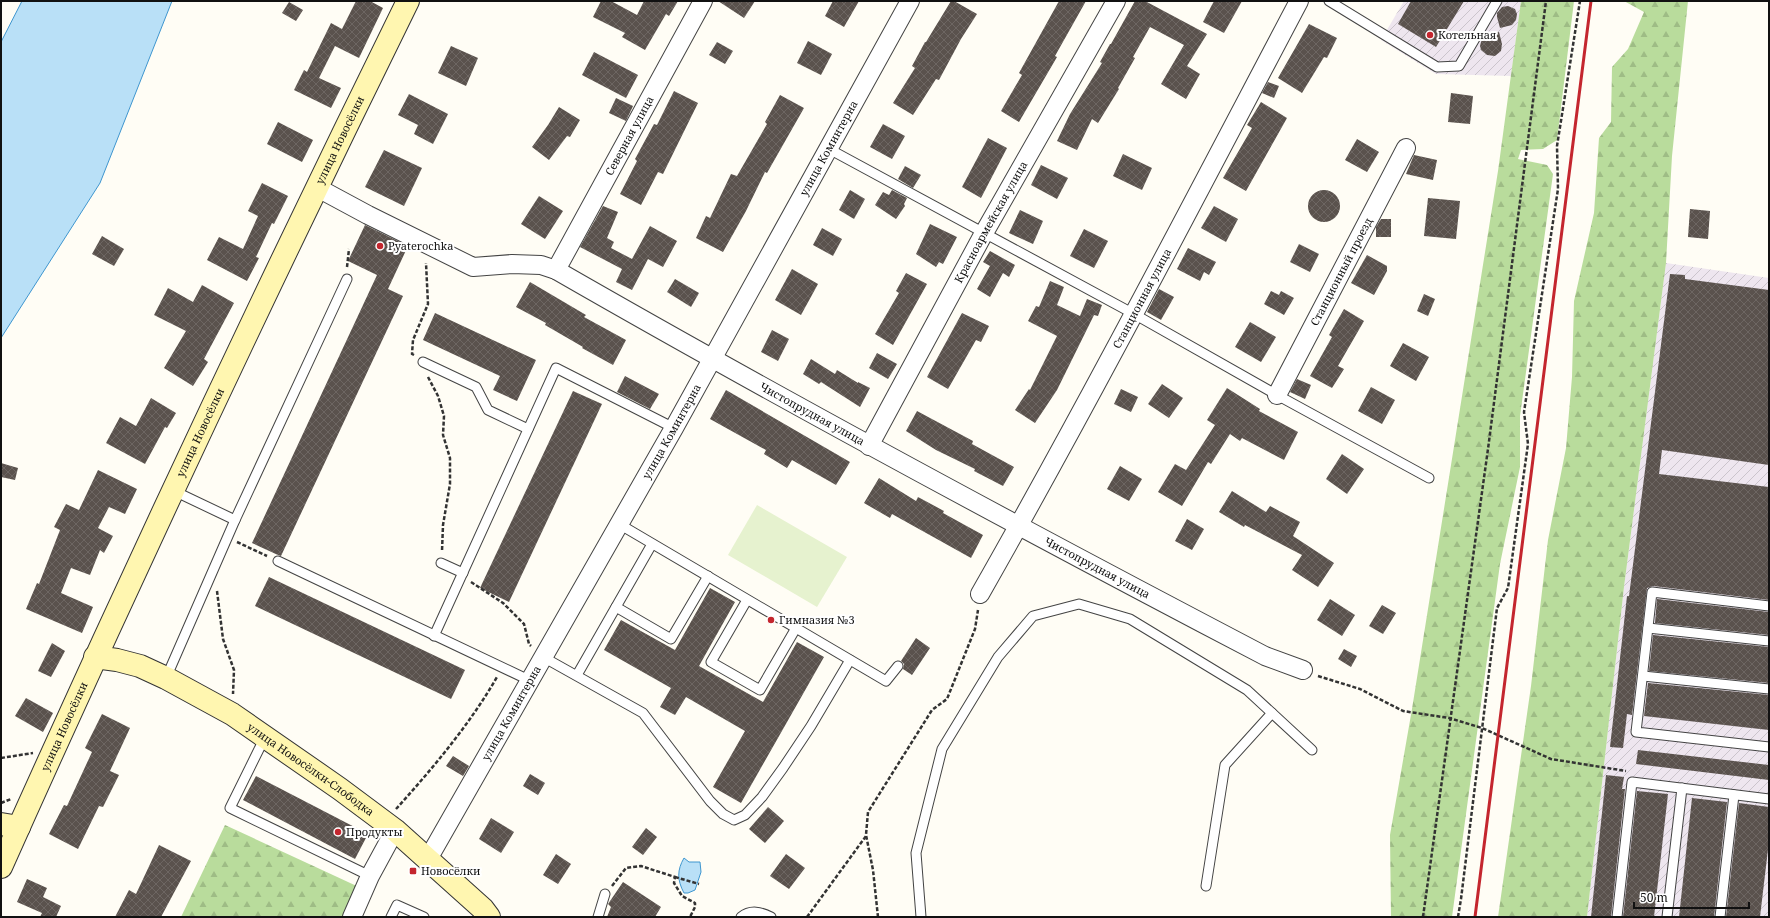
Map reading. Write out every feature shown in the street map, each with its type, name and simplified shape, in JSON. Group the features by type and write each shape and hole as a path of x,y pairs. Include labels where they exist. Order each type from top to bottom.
{"street":[{"name":"улица Новосёлки","path":"1,867 10,825 58,740 172,490 316,187 408,1"},
{"name":"Северная улица","path":"556,270 703,1"},
{"name":"улица Коминтерна","path":"428,859 531,681 543,657 674,428 910,1"},
{"name":"Красноармейская улица","path":"869,446 984,233 1116,1"},
{"name":"Станционная улица","path":"980,594 1019,527 1134,314 1299,1"},
{"name":"Станционный проезд","path":"1277,395 1406,148"},
{"name":"Чистопрудная улица","path":"316,187 473,267 512,264 541,265 556,270 712,360 1019,527 1265,656 1303,670"},
{"name":"улица Новосёлки-Слободка","path":"95,657 117,660 140,666 232,714 340,789 390,826 428,859 483,914"},
{"path":"352,917 390,826"}],"lane":[{"path":"1329,1 1437,67 1459,66 1497,1"},
{"path":"829,149 1134,314 1277,395 1429,478"},
{"path":"160,676 216,565 235,520 347,280"},
{"path":"423,362 476,387 488,410 528,429"},
{"path":"434,636 556,368 674,428"},
{"path":"172,490 235,520"},
{"path":"619,524 886,681 898,666"},
{"path":"576,675 652,544"},
{"path":"278,561 531,681"},
{"path":"441,563 463,573"},
{"path":"616,607 671,639 708,576"},
{"path":"1769,606 1652,592 1636,732 1769,747"},
{"path":"747,600 711,662 760,690 796,628"},
{"path":"921,917 916,853 942,749 998,657 1033,616 1079,604 1130,618 1247,690 1312,750"},
{"path":"1648,628 1769,641"},
{"path":"543,657 643,713 710,801 723,814 734,820 745,815 762,797 811,726 850,660"},
{"path":"1643,676 1769,689"},
{"path":"1206,886 1225,765 1272,713"},
{"path":"265,737 230,808 370,876"},
{"path":"1617,917 1632,782 1769,799"},
{"path":"1667,917 1682,788"},
{"path":"1720,917 1734,794"},
{"path":"598,917 605,894"},
{"path":"391,917 397,905 424,917"},
{"path":"741,917 747,913 762,912 771,917"}],"path":[{"path":"1423,917 1449,718 1489,441 1546,1"},
{"path":"1458,917 1493,651 1497,608 1508,588 1527,452 1528,444 1524,412 1558,189 1557,146 1580,1"},
{"path":"424,242 428,272 428,304 412,340 412,354 423,362 444,416 443,435 450,458 450,484 443,525 441,563"},
{"path":"347,280 349,249"},
{"path":"228,538 278,561"},
{"path":"216,565 218,601 223,639 234,670 232,714"},
{"path":"463,573 474,585 502,603 524,624 529,644 543,657"},
{"path":"878,917 873,870 866,835 868,812 932,710 947,699 975,629 980,594"},
{"path":"390,826 422,780 485,698 502,668"},
{"path":"1303,670 1360,689 1403,711 1449,718 1482,728 1550,759 1626,771 1632,782"},
{"path":"1,758 32,754 58,740"},
{"path":"807,917 866,835"},
{"path":"605,894 626,868 641,866 699,884"},
{"path":"675,877 674,883 682,896 695,903 695,907 690,917"}],"shaded area":[{"path":"1404,1 1521,1 1511,76 1436,74 1381,40"},
{"path":"1666,263 1769,278 1769,917 1587,917 1624,587"}],"green space":[{"path":"1521,1 1574,1 1557,140 1543,149 1521,150 1518,159 1547,165 1553,174 1520,416 1520,467 1500,564 1452,917 1391,917 1390,835 1412,709 1498,171"},
{"path":"1624,1 1688,1 1672,156 1666,263 1624,587 1587,917 1498,917 1531,686 1548,540 1566,448 1572,377 1574,301 1594,213 1599,138 1611,122 1612,67 1628,49 1644,12"},
{"path":"757,505 847,557 817,607 728,555"},
{"path":"225,825 361,888 348,917 181,917"}],"water":[{"path":"22,1 172,1 100,183 1,338 1,42"},
{"path":"684,858 689,862 700,862 701,872 695,890 688,893 684,893 679,879 679,871"}],"building":[{"path":"356,1 370,1 383,8 359,58 335,46 319,78 341,88 331,108 294,90 304,70 307,72 331,23 342,29"},
{"path":"601,1 611,1 637,15 644,1 678,1 669,16 666,14 645,50 622,37 625,33 593,17"},
{"path":"718,1 755,1 744,18"},
{"path":"833,1 859,1 844,27 825,16"},
{"path":"951,1 954,1 977,14 961,39 939,80 936,79 913,115 893,103 915,68 912,66 925,42"},
{"path":"1059,1 1086,1 1055,56 1057,57 1019,122 1001,111 1022,75 1019,73"},
{"path":"1135,1 1145,1 1207,34 1187,66 1200,74 1186,99 1161,84 1184,45 1150,27 1133,57 1135,58 1118,88 1119,89 1098,123 1092,119 1077,150 1057,141 1070,114 1102,63 1100,62"},
{"path":"1214,1 1242,1 1224,33 1203,22"},
{"name":"Котельная","path":"1411,1 1464,1 1436,47 1398,24"},
{"path":"289,2 303,10 296,21 282,13"},
{"path":"1508,6 1515,9 1517,14 1516,20 1512,25 1500,28 1497,13 1502,7"},
{"path":"1309,24 1337,38 1327,58 1324,57 1302,93 1278,78"},
{"path":"1499,32 1502,44 1501,51 1495,56 1487,55 1481,50 1480,46 1482,38 1489,34"},
{"path":"808,41 832,54 821,75 797,63"},
{"path":"717,42 733,51 725,64 709,55"},
{"path":"451,46 478,58 466,86 438,73"},
{"path":"594,52 638,75 626,98 582,75"},
{"path":"1268,82 1279,86 1274,98 1262,93"},
{"path":"674,91 698,103 663,174 658,172 641,205 620,194 637,161 635,159 654,124 657,125"},
{"path":"1451,93 1473,96 1470,124 1448,122"},
{"path":"409,94 448,114 433,144 414,134 418,125 398,115"},
{"path":"780,95 804,108 767,173 765,172 746,211 723,252 696,238 706,216 710,218 731,174 737,176 767,124 765,122"},
{"path":"616,98 633,106 626,121 609,113"},
{"path":"1261,102 1287,118 1246,191 1223,178 1252,128 1247,125"},
{"path":"559,107 580,120 570,137 567,136 549,160 532,147"},
{"path":"278,122 313,140 302,162 267,144"},
{"path":"883,124 905,136 892,159 870,147"},
{"path":"988,138 1007,148 981,198 962,187"},
{"path":"1357,139 1379,152 1367,172 1345,160"},
{"path":"384,150 422,168 404,206 365,187"},
{"path":"1123,154 1152,168 1142,190 1113,176"},
{"path":"1414,155 1437,160 1433,180 1406,174"},
{"path":"1041,165 1068,178 1057,199 1031,185"},
{"path":"905,166 921,175 913,188 898,179"},
{"path":"262,183 288,196 274,224 272,223 256,257 259,258 247,281 207,260 219,237 243,249 258,216 248,211"},
{"path":"850,190 865,199 854,219 839,210"},
{"path":"892,190 907,198 904,204 905,206 896,219 875,205 883,192 889,195"},
{"path":"1321,190 1327,190 1337,197 1340,206 1339,212 1333,219 1327,222 1321,222 1311,215 1308,209 1308,203 1315,193"},
{"path":"539,196 563,211 545,239 521,224"},
{"path":"1428,198 1460,201 1456,239 1424,236"},
{"path":"603,206 618,212 607,238 614,242 611,248 632,259 650,226 677,241 663,267 648,259 632,290 616,282 622,269 580,247"},
{"path":"1214,206 1238,219 1226,242 1201,228"},
{"path":"1690,209 1710,211 1708,239 1688,237"},
{"path":"1020,210 1043,221 1033,244 1009,233"},
{"path":"1381,219 1391,219 1391,237 1376,237 1376,227"},
{"path":"930,224 957,237 943,264 939,262 936,267 916,254"},
{"path":"365,225 408,246 388,289 403,296 281,556 252,543 377,275 348,261"},
{"path":"822,228 842,239 833,256 813,245"},
{"path":"1084,229 1108,241 1094,268 1070,256"},
{"path":"102,236 124,249 114,266 92,254"},
{"path":"1299,244 1319,254 1310,272 1290,262"},
{"path":"1188,248 1216,262 1209,275 1204,272 1200,281 1177,269"},
{"path":"990,251 1015,265 1009,277 1003,273 990,297 977,289 990,266 983,262"},
{"path":"1367,255 1387,266 1387,271 1374,295 1351,283"},
{"path":"792,269 818,284 801,315 775,300"},
{"path":"906,273 927,284 893,345 875,334 899,293 896,291"},
{"path":"1670,274 1685,275 1685,279 1769,290 1769,465 1662,450 1659,474 1769,487 1769,600 1653,586 1647,588 1632,715 1627,714 1623,748 1610,747 1627,596 1629,596"},
{"path":"675,279 699,293 691,307 667,292"},
{"path":"1050,281 1064,287 1057,305 1080,316 1087,299 1102,305 1098,316 1094,315 1057,390 1035,423 1015,410 1029,389 1030,390 1057,336 1028,321 1036,306 1039,307"},
{"path":"530,282 586,315 584,317 626,340 613,365 545,325 546,323 516,307"},
{"path":"202,285 234,303 204,359 208,362 193,386 164,368 186,331 154,315 168,288 193,302"},
{"path":"1159,289 1174,297 1161,320 1147,312"},
{"path":"1271,291 1279,295 1281,291 1294,298 1284,315 1264,304"},
{"path":"1424,294 1435,299 1428,316 1417,311"},
{"path":"1344,309 1364,321 1338,366 1344,369 1332,388 1310,376 1332,337 1329,335"},
{"path":"435,313 536,360 517,401 493,390 500,376 423,340"},
{"path":"962,313 989,326 981,342 976,340 948,389 927,377"},
{"path":"1250,322 1276,337 1261,362 1235,347"},
{"path":"772,330 789,339 778,361 761,352"},
{"path":"1403,343 1429,357 1416,381 1390,366"},
{"path":"877,353 897,364 888,379 869,368"},
{"path":"811,359 835,374 837,370 858,383 870,388 860,407 821,382 819,384 803,374"},
{"path":"625,376 659,394 650,409 617,392"},
{"path":"1297,379 1311,385 1305,399 1290,392"},
{"path":"1162,384 1183,398 1169,418 1148,404"},
{"path":"1371,387 1395,400 1382,424 1358,411"},
{"path":"1227,388 1260,409 1259,411 1298,432 1284,460 1242,438 1240,441 1230,434 1211,464 1208,462 1182,506 1158,492 1175,464 1186,470 1215,425 1207,420"},
{"path":"1121,389 1138,397 1131,412 1114,404"},
{"path":"726,390 850,462 836,485 792,460 787,468 764,454 766,450 710,419"},
{"path":"573,391 602,404 509,602 480,588"},
{"path":"151,398 176,413 167,428 165,427 145,464 106,443 120,417 136,426"},
{"path":"917,411 973,441 972,444 1014,467 1003,486 974,471 975,469 936,450 906,431"},
{"path":"1342,454 1364,469 1347,494 1326,479"},
{"path":"1,463 18,468 15,480 1,477"},
{"path":"1120,466 1142,479 1129,501 1107,489"},
{"path":"98,470 137,489 125,514 109,507 98,528 113,536 104,553 100,550 90,575 71,568 61,593 93,607 82,633 26,609 37,583 39,584 60,530 54,527 66,504 79,510"},
{"path":"879,478 916,501 918,497 983,535 971,558 892,514 890,518 864,503"},
{"path":"1232,491 1266,512 1270,506 1300,522 1293,536 1334,563 1318,587 1292,570 1302,555 1245,525 1244,527 1219,512"},
{"path":"1187,519 1204,529 1192,550 1175,541"},
{"path":"269,577 465,670 451,699 255,606"},
{"path":"710,588 735,602 699,666 763,702 797,642 824,657 741,803 713,787 745,731 686,697 675,715 660,707 671,688 604,650 621,620 675,650"},
{"path":"1330,599 1355,615 1342,636 1317,620"},
{"path":"1657,599 1769,612 1769,635 1655,623"},
{"path":"1382,605 1396,613 1383,634 1369,626"},
{"path":"1653,635 1769,647 1769,683 1649,671"},
{"path":"916,638 930,648 912,675 903,669 904,664 901,661"},
{"path":"52,643 65,651 51,677 38,671"},
{"path":"1344,649 1357,656 1351,667 1338,659"},
{"path":"1648,683 1769,695 1769,730 1644,716"},
{"path":"26,698 53,713 43,732 15,716"},
{"path":"102,714 130,728 110,771 119,775 103,807 99,806 78,849 49,834 64,805 67,806 92,752 85,748"},
{"path":"1638,750 1769,765 1769,780 1636,764"},
{"path":"453,756 469,766 463,776 446,766"},
{"path":"530,774 545,783 538,795 523,786"},
{"path":"1606,775 1624,777 1622,789 1625,789 1611,917 1591,917"},
{"path":"256,776 368,834 355,859 243,800"},
{"path":"1637,791 1668,794 1654,917 1623,917"},
{"path":"1692,798 1727,802 1714,917 1679,917"},
{"path":"1739,803 1769,807 1769,841 1760,917 1726,917"},
{"path":"768,807 784,821 765,843 749,829"},
{"path":"491,818 514,832 501,853 479,839"},
{"path":"646,828 657,837 643,855 632,847"},
{"path":"159,845 191,861 161,917 115,917 129,890 136,894"},
{"path":"556,854 571,864 558,884 543,875"},
{"path":"786,854 805,868 789,889 770,876"},
{"path":"27,879 47,888 43,897 61,906 56,917 40,917 42,913 17,902"},
{"path":"623,882 661,907 655,917 607,917 611,907 608,904"}],"railway":[{"path":"1475,917 1591,1"}],"place":[{"name":"Котельная","path":"1430,35"},
{"name":"Pyaterochka","path":"380,246"},
{"name":"Гимназия №3","path":"771,620"},
{"name":"Продукты","path":"338,832"},
{"name":"Новосёлки","path":"413,871"}]}
